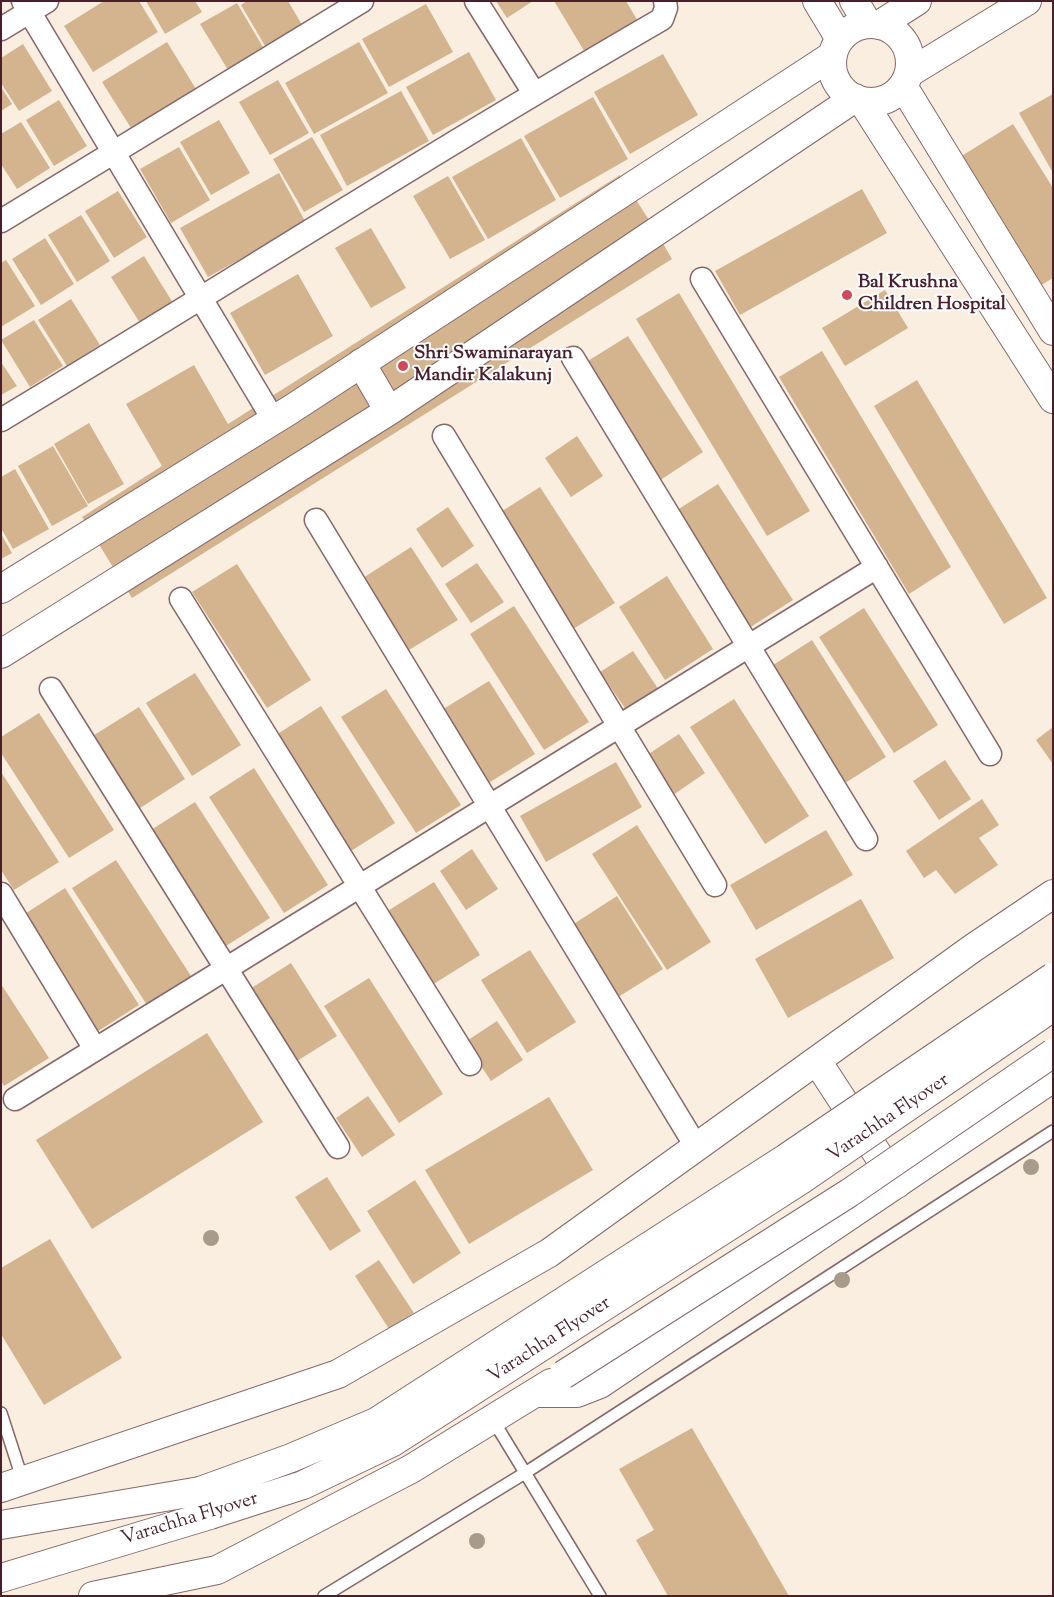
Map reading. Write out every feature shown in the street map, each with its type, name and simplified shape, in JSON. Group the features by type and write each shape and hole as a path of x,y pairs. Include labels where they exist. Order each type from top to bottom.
{"street":[{"path":"1,221 362,1"},
{"path":"476,1 534,93"},
{"path":"1,420 202,299 534,93 662,19 666,8 664,1"},
{"path":"817,1 836,47 832,65 837,80 846,93 859,99 882,100 899,91 906,79 910,60 908,48 901,37 891,29 867,17"},
{"path":"1,590 361,363 836,47 848,32 867,17 917,1"},
{"path":"906,79 1027,1"},
{"path":"1,29 33,5 115,152 273,419"},
{"path":"906,79 1053,331"},
{"path":"859,99 1053,400"},
{"path":"1,654 389,411 859,99"},
{"path":"702,280 990,754"},
{"path":"573,358 866,839"},
{"path":"361,363 389,411"},
{"path":"444,436 715,885"},
{"path":"316,520 697,1148"},
{"path":"15,1099 877,567"},
{"path":"181,599 470,1064"},
{"path":"51,689 338,1147"},
{"path":"1,894 95,1049"},
{"path":"12,1484 338,1374 549,1253 973,948 1053,894"},
{"name":"Varachha Flyover","path":"1,1578 205,1503 291,1458 376,1422 786,1158 1053,977"},
{"name":"Varachha Flyover","path":"1,1525 205,1503 303,1485 393,1442 801,1180 1053,1007"},
{"path":"93,1596 217,1570 411,1469 535,1393 849,1193 1053,1053"},
{"path":"816,1061 897,1184"},
{"path":"535,1393 577,1393 600,1384 1053,1078"}],"lane":[{"path":"324,1596 525,1473 1053,1131"},
{"path":"1,1413 12,1484"},
{"path":"492,1420 600,1596"}],"building":[{"path":"104,1 139,1 158,32 93,72 64,26"},
{"path":"146,1 195,1 202,12 165,34"},
{"path":"247,1 288,1 305,30 268,51 241,5"},
{"path":"496,1 533,1 507,18"},
{"path":"554,1 626,1 639,23 586,54"},
{"path":"237,3 264,49 228,70 200,24"},
{"path":"426,4 453,52 389,87 362,39"},
{"path":"167,42 196,89 131,128 102,82"},
{"path":"359,42 388,93 314,134 285,83"},
{"path":"23,44 52,91 19,111 1,83 1,58"},
{"path":"469,52 496,100 433,135 406,87"},
{"path":"663,54 698,115 630,154 594,92"},
{"path":"278,80 309,133 270,155 239,102"},
{"path":"1,87 12,104 1,111"},
{"path":"401,91 429,141 347,186 320,135"},
{"path":"1053,94 1053,173 1019,113"},
{"path":"593,97 628,159 560,198 524,136"},
{"path":"59,100 87,146 54,166 26,120"},
{"path":"219,120 250,173 211,195 180,142"},
{"path":"21,122 50,168 17,189 1,164 1,134"},
{"path":"1013,124 1053,188 1053,278 1040,286 960,157"},
{"path":"312,137 343,190 304,212 273,159"},
{"path":"521,138 556,200 488,239 452,177"},
{"path":"179,147 210,200 171,223 140,169"},
{"path":"279,173 306,223 208,277 180,228"},
{"path":"620,175 672,259 132,598 82,517 162,466 126,404 194,365 228,424"},
{"path":"448,176 485,240 450,259 413,196"},
{"path":"862,189 887,233 740,315 715,271"},
{"path":"118,191 147,237 114,258 85,211"},
{"path":"81,215 110,261 77,282 48,235"},
{"path":"371,228 406,288 371,308 335,248"},
{"path":"45,238 74,284 41,305 12,259"},
{"path":"144,256 173,303 140,323 111,277"},
{"path":"6,260 35,306 1,327 1,263"},
{"path":"298,274 333,336 265,375 230,313"},
{"path":"885,290 908,328 845,366 822,328"},
{"path":"679,293 810,511 767,536 636,319"},
{"path":"71,299 100,345 67,366 38,320"},
{"path":"34,320 63,366 30,387 1,340"},
{"path":"628,336 703,452 659,481 583,364"},
{"path":"822,351 951,567 909,594 779,377"},
{"path":"1,362 17,386 1,395"},
{"path":"917,380 1047,598 1004,624 874,406"},
{"path":"89,423 124,484 88,504 54,444"},
{"path":"577,436 603,476 571,497 545,458"},
{"path":"53,446 88,506 52,526 18,466"},
{"path":"15,469 49,529 13,549 1,528 1,477"},
{"path":"718,484 793,600 749,628 674,512"},
{"path":"540,487 615,603 570,631 496,515"},
{"path":"448,507 474,546 442,568 416,529"},
{"path":"1,534 12,553 1,559"},
{"path":"411,547 458,620 409,650 363,578"},
{"path":"477,563 504,602 471,623 445,584"},
{"path":"237,564 311,680 267,708 192,592"},
{"path":"667,576 713,649 665,680 619,607"},
{"path":"514,606 589,722 544,750 470,634"},
{"path":"864,608 938,725 894,753 819,637"},
{"path":"812,640 886,757 842,785 767,669"},
{"path":"633,651 659,690 627,711 600,672"},
{"path":"195,673 241,745 192,776 146,703"},
{"path":"489,681 535,754 487,784 440,711"},
{"path":"386,689 461,805 416,833 341,717"},
{"path":"734,699 809,816 765,844 690,727"},
{"path":"321,706 395,823 351,851 276,735"},
{"path":"139,707 185,779 137,810 91,737"},
{"path":"39,713 114,830 69,858 1,753 1,737"},
{"path":"1053,727 1053,764 1036,740"},
{"path":"679,734 705,773 673,795 647,755"},
{"path":"945,760 971,799 939,820 913,781"},
{"path":"616,762 642,807 546,862 520,816"},
{"path":"254,768 328,885 284,913 209,797"},
{"path":"1,772 59,862 14,890 1,870"},
{"path":"982,799 999,825 979,838 998,865 955,894 936,870 924,878 906,851"},
{"path":"195,802 270,918 226,946 151,830"},
{"path":"637,825 711,942 667,970 592,854"},
{"path":"826,830 853,875 756,930 730,885"},
{"path":"472,849 498,889 466,910 440,871"},
{"path":"116,860 191,976 147,1005 72,888"},
{"path":"434,882 480,955 432,985 386,912"},
{"path":"65,888 139,1005 95,1033 20,917"},
{"path":"617,896 663,969 615,999 569,927"},
{"path":"861,899 894,958 788,1018 755,959"},
{"path":"530,950 576,1022 527,1053 481,980"},
{"path":"291,963 337,1036 289,1066 242,994"},
{"path":"369,978 443,1094 399,1123 324,1006"},
{"path":"1,984 49,1058 4,1086 1,1081"},
{"path":"497,1021 523,1060 491,1081 465,1042"},
{"path":"207,1033 263,1122 92,1229 36,1140"},
{"path":"368,1096 395,1135 362,1157 336,1118"},
{"path":"549,1097 593,1170 469,1244 425,1170"},
{"path":"327,1177 361,1231 330,1251 295,1197"},
{"path":"415,1180 461,1253 413,1284 367,1211"},
{"path":"50,1239 122,1358 44,1405 1,1334 1,1268"},
{"path":"379,1260 414,1313 389,1329 355,1276"},
{"path":"692,1428 789,1596 668,1596 636,1540 654,1530 619,1469"}],"place":[{"name":"Bal Krushna Children Hospital","path":"847,295"},
{"name":"Shri Swaminarayan Mandir Kalakunj","path":"403,366"}]}
